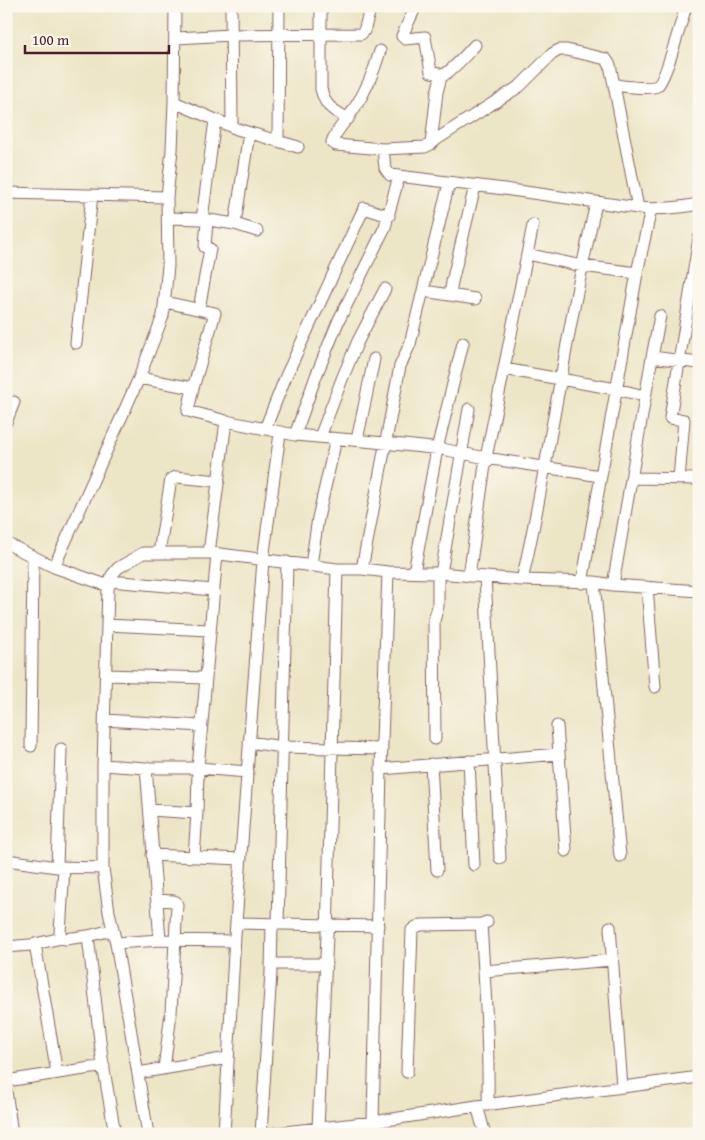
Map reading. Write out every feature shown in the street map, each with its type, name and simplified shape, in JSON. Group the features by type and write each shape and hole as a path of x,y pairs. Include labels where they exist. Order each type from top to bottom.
{"street":[{"path":"54,567 139,378 163,316 168,266 167,197 172,150 176,38 175,6"},
{"path":"231,6 232,127"},
{"path":"278,141 279,6"},
{"path":"321,6 321,89 328,106 348,119"},
{"path":"176,38 361,34 364,31 371,6"},
{"path":"416,6 402,36 405,39 425,37 431,72 444,75"},
{"path":"614,85 644,88 654,87 659,84 667,67 686,6"},
{"path":"431,144 437,92 441,77 475,45"},
{"path":"380,51 370,80 348,119 334,137 332,142 336,145 383,149 431,144 437,138 520,86 552,54 559,50 567,50 606,59 610,64 638,208"},
{"path":"174,102 232,127 298,146"},
{"path":"199,309 210,249 205,247 204,220 215,120"},
{"path":"235,224 249,133"},
{"path":"383,149 385,168 390,175 638,208 679,208 699,204"},
{"path":"295,436 338,322 385,227 399,176"},
{"path":"362,569 400,366 410,344 449,183"},
{"path":"450,295 475,186"},
{"path":"6,193 167,197"},
{"path":"76,343 92,195"},
{"path":"522,580 546,468 560,380 596,203"},
{"path":"265,429 286,376 364,208 388,216"},
{"path":"582,583 637,273 651,209"},
{"path":"168,218 235,224 257,232"},
{"path":"469,576 486,458 534,225"},
{"path":"679,478 684,420 670,418 699,238"},
{"path":"528,254 582,266 637,273"},
{"path":"320,437 358,341 384,289"},
{"path":"424,291 475,299"},
{"path":"165,302 215,312 188,412 295,436 336,438 437,449 600,476"},
{"path":"613,585 660,316"},
{"path":"414,572 437,449 463,343"},
{"path":"652,357 699,363"},
{"path":"357,440 374,359"},
{"path":"504,369 645,396"},
{"path":"139,378 193,388"},
{"path":"6,422 14,402"},
{"path":"435,739 434,621 438,606 440,573 469,409"},
{"path":"194,857 198,768 213,590 213,553 226,421"},
{"path":"224,1134 234,941 263,560 280,433"},
{"path":"311,566 318,518 336,438"},
{"path":"159,553 171,479 176,477 219,481"},
{"path":"632,478 699,478"},
{"path":"6,543 54,567 109,584 213,590"},
{"path":"148,1134 103,868 103,765 108,589 112,575 118,568 143,553 213,553 337,569 440,573 522,580 594,582 613,585 699,590"},
{"path":"31,746 33,556"},
{"path":"261,1134 275,924 282,747 286,562"},
{"path":"318,1131 326,964 337,569"},
{"path":"373,1122 381,769 388,572"},
{"path":"485,577 500,858"},
{"path":"594,582 620,856"},
{"path":"647,587 655,687"},
{"path":"107,626 210,630"},
{"path":"106,675 206,678"},
{"path":"105,720 201,726"},
{"path":"557,726 566,851"},
{"path":"249,742 282,747 382,749"},
{"path":"61,749 60,933 62,938"},
{"path":"381,769 559,754"},
{"path":"469,761 474,865"},
{"path":"432,764 437,870"},
{"path":"103,765 146,768 198,768 248,772"},
{"path":"146,768 160,940"},
{"path":"150,810 197,813"},
{"path":"152,855 241,858"},
{"path":"6,861 60,867 103,868"},
{"path":"157,900 174,900 177,905 176,940 164,1069"},
{"path":"236,923 378,926"},
{"path":"407,1072 412,930 421,925 484,923 488,1084 482,1106 485,1134"},
{"path":"610,927 622,1087"},
{"path":"6,947 88,936 112,930"},
{"path":"88,936 104,1067 115,1134"},
{"path":"116,943 160,940 234,941"},
{"path":"35,944 57,1073"},
{"path":"484,970 612,960"},
{"path":"271,964 326,964"},
{"path":"138,1074 228,1058"},
{"path":"6,1081 104,1067"},
{"path":"267,1134 318,1131 482,1106 699,1077"},
{"path":"6,1091 12,1134"}]}
